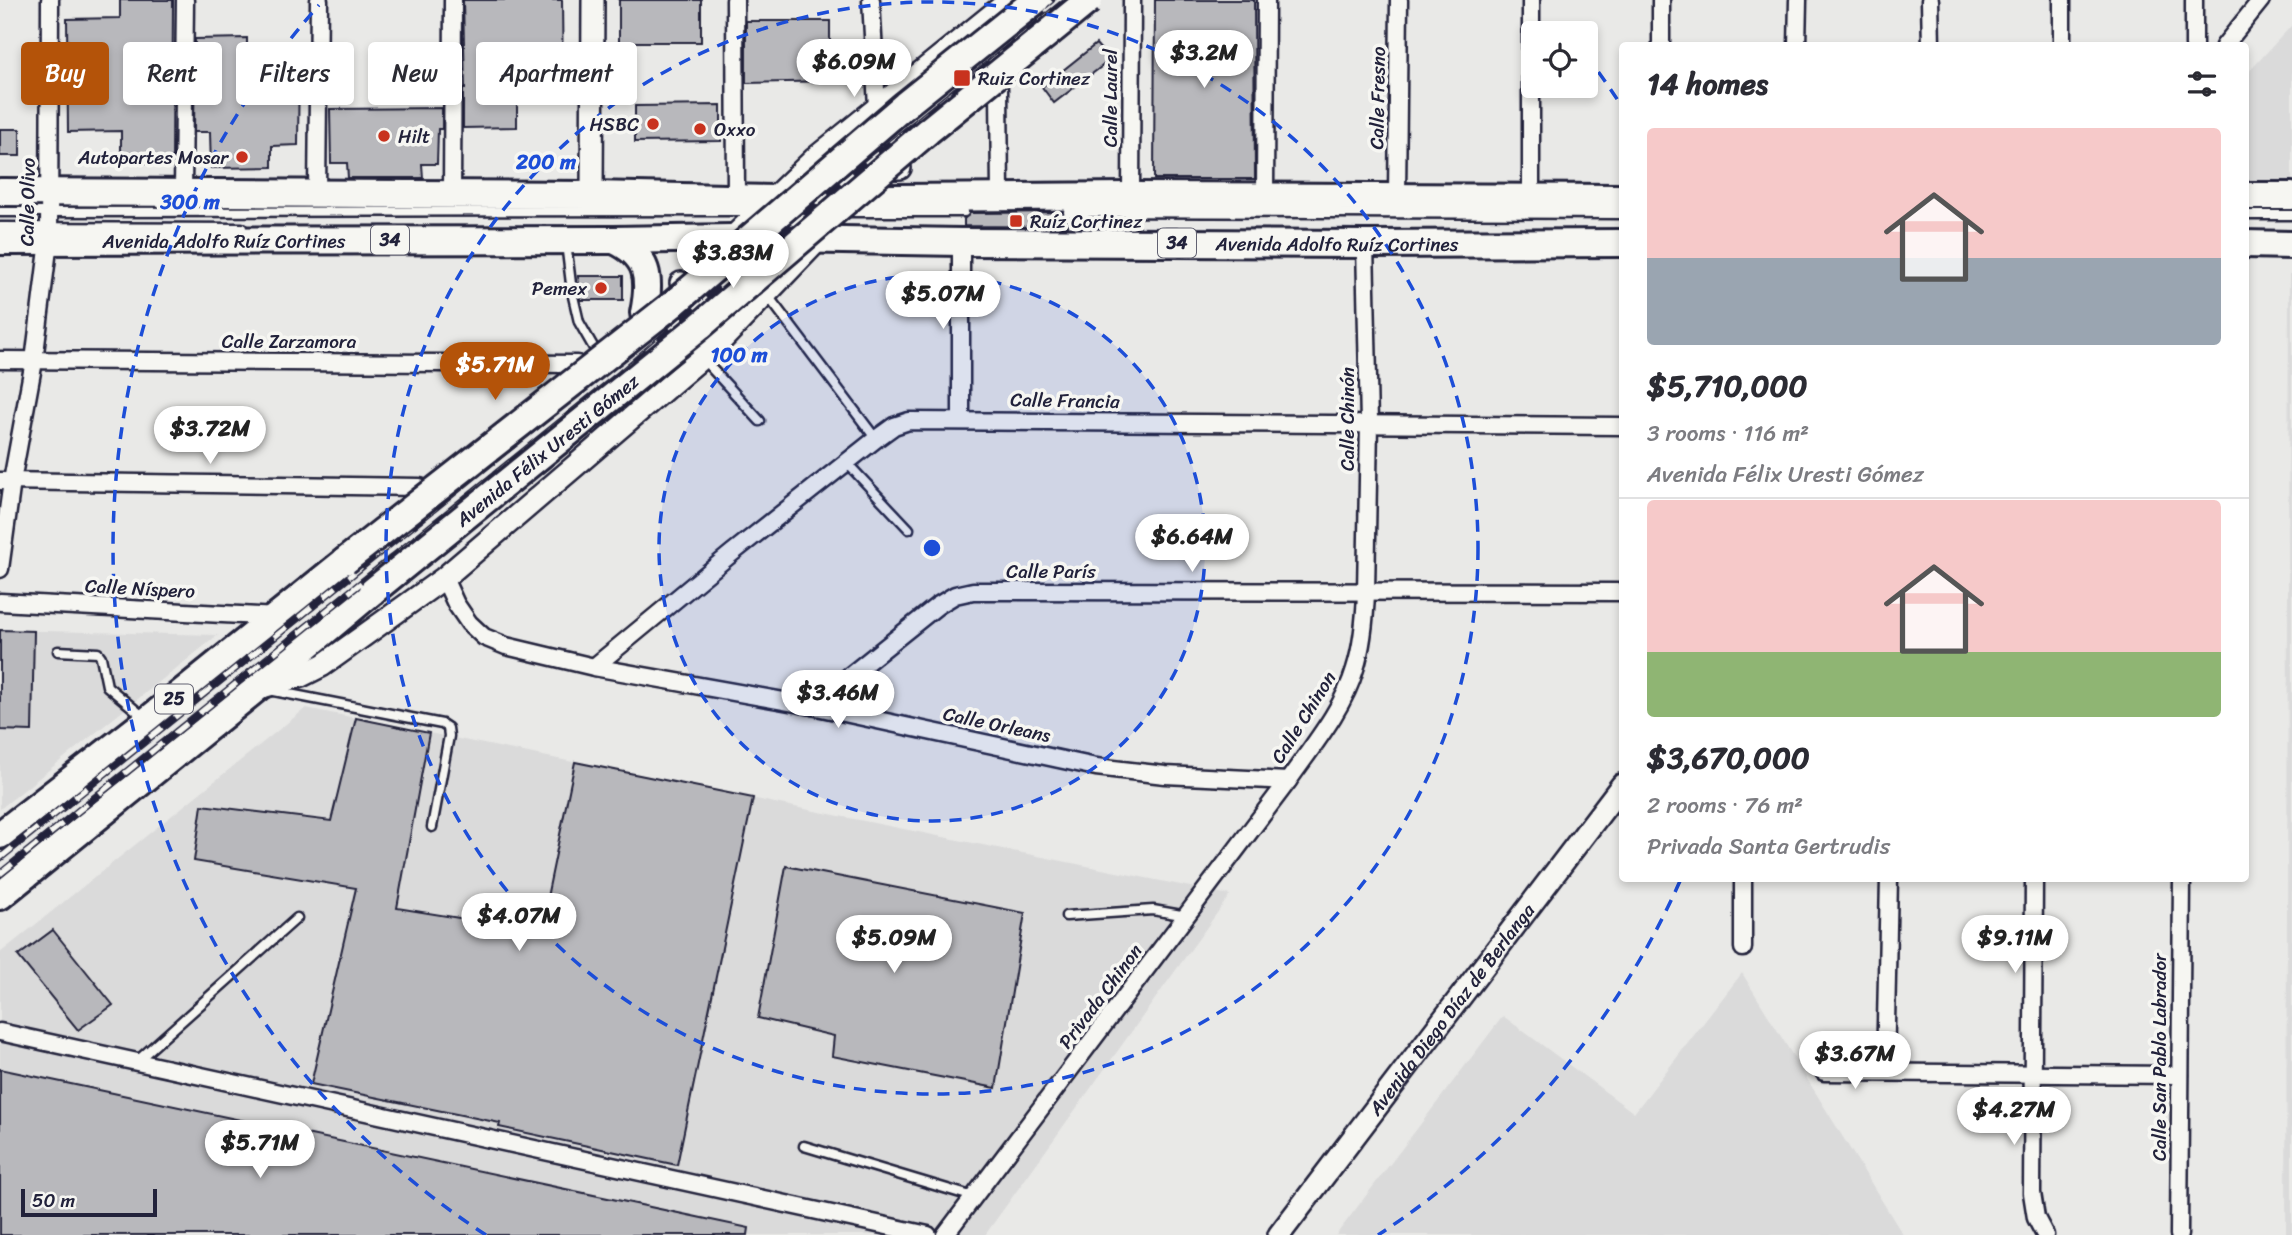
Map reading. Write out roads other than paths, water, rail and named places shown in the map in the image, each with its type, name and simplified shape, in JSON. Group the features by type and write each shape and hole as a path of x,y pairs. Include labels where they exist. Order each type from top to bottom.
{"main road":[{"name":"Avenida Félix Uresti Gómez","path":"0,835 673,304 905,105 1036,0"},
{"name":"Avenida Félix Uresti Gómez","path":"0,896 700,326 928,131 1090,0"},
{"name":"Avenida Adolfo Ruíz Cortines","path":"0,191 49,218 566,240 614,240 823,227 961,242 1619,243"},
{"name":"Avenida Adolfo Ruíz Cortines","path":"0,241 49,218 183,192 736,198 767,205 857,205 1000,196 1619,198"},
{"path":"2249,196 2292,196"},
{"path":"614,240 635,253 647,274 644,313"},
{"path":"2249,244 2292,245"}],"street":[{"name":"Calle Olivo","path":"0,569 6,481 34,360 49,218 50,0"},
{"path":"183,192 185,0"},
{"path":"317,193 319,0"},
{"path":"452,194 453,0"},
{"path":"592,195 593,0"},
{"path":"735,0 736,198"},
{"path":"871,0 877,107 873,134 874,158 887,168 903,168"},
{"path":"257,688 301,676 323,665 444,578 719,343 766,294 823,227 857,205 903,168 1104,0"},
{"name":"Calle Laurel","path":"1131,196 1132,0"},
{"path":"1265,197 1266,0"},
{"name":"Calle Fresno","path":"1396,197 1399,0"},
{"path":"1531,0 1531,197"},
{"path":"1661,0 1661,42"},
{"path":"1797,42 1798,0"},
{"path":"1930,0 1930,42"},
{"path":"2062,0 2062,42"},
{"path":"2194,0 2194,42"},
{"path":"2227,42 2260,0"},
{"path":"286,609 333,555 644,313 737,233 814,159 1005,2"},
{"path":"999,88 1000,196"},
{"path":"961,242 961,420"},
{"name":"Calle Chinón","path":"1364,244 1369,423 1367,593"},
{"path":"679,283 703,289 720,307 723,332 719,343"},
{"name":"Calle Zarzamora","path":"0,360 577,364"},
{"name":"Calle Francia","path":"594,667 846,462 894,426 909,421 1619,426"},
{"path":"6,481 420,487"},
{"name":"Calle Orleans","path":"444,578 456,604 469,623 484,637 506,646 594,667 812,706 1096,766 1165,775 1288,781"},
{"name":"Calle París","path":"812,706 937,606 955,595 964,593 1619,592"},
{"name":"Calle Chinon","path":"1288,781 1321,734 1345,694 1355,671 1367,593"},
{"name":"Calle Níspero","path":"0,601 286,609"},
{"name":"Privada Chinon","path":"946,1235 1288,781"},
{"name":"Avenida Diego Díaz de Berlanga","path":"1279,1235 1619,789"},
{"path":"1743,882 1743,948"},
{"path":"1885,1072 1889,882"},
{"path":"2034,882 2032,1194 2036,1218 2045,1235"},
{"name":"Calle San Pablo Labrador","path":"2179,1235 2182,882"},
{"path":"0,1032 929,1235"},
{"path":"1824,1072 2180,1075"}],"lane":[{"path":"0,228 49,218 767,205 799,211"},
{"path":"857,205 964,212"},
{"path":"0,212 49,218 257,228"},
{"path":"1068,212 1619,214"},
{"path":"2249,215 2292,215"},
{"path":"823,227 868,231"},
{"path":"700,229 737,233"},
{"path":"566,240 572,292 579,322 595,351"},
{"path":"766,294 876,439"},
{"path":"702,358 760,421"},
{"path":"846,462 909,529"},
{"path":"58,651 98,653 102,657 107,686 148,720"},
{"path":"257,688 442,724 448,728 449,736 432,827"},
{"path":"1066,916 1153,910 1187,916"},
{"path":"136,1062 297,918"},
{"path":"804,1146 974,1197"}],"railway":[{"path":"0,858 612,365 828,181 1051,0"},
{"path":"0,874 620,374 836,188 1067,0"}],"place":[{"name":"Ruiz Cortinez","path":"962,78"},
{"name":"HSBC","path":"653,124"},
{"name":"Oxxo","path":"700,129"},
{"name":"Hilt","path":"384,136"},
{"name":"Autopartes Mosar","path":"242,157"},
{"name":"Ruíz Cortinez","path":"1016,221"},
{"name":"Pemex","path":"601,288"}]}
